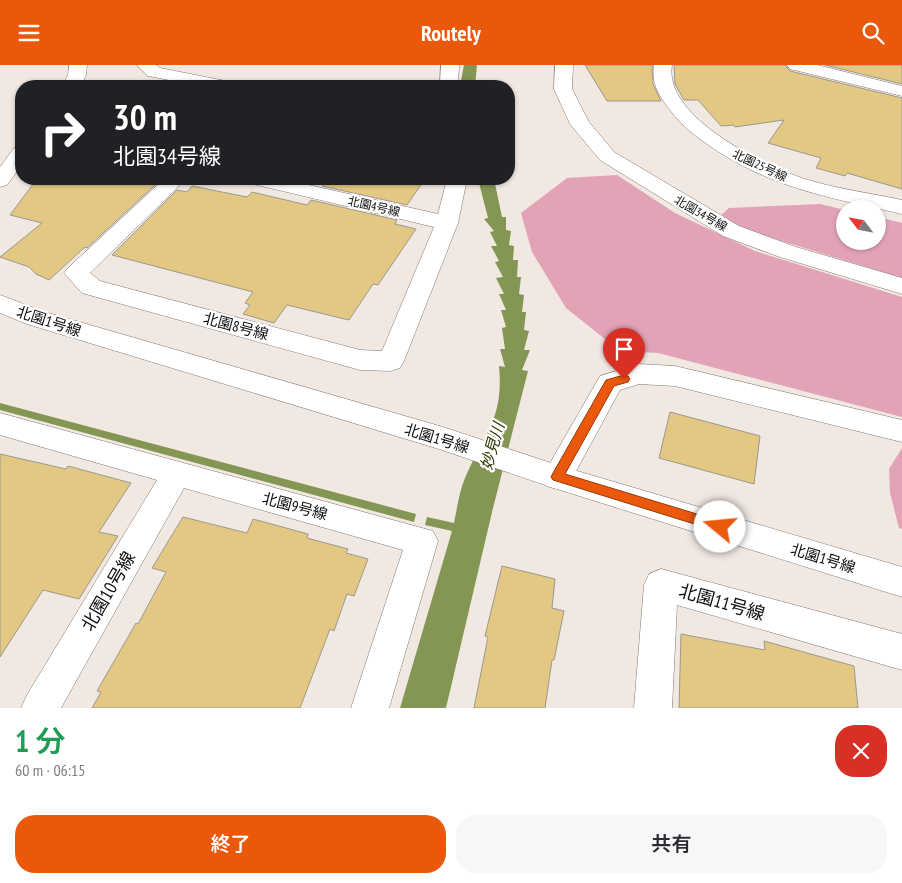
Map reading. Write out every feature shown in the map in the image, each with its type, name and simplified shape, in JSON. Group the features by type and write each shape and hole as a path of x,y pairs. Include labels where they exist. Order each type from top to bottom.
{"street":[{"path":"75,80 78,65"},
{"path":"146,65 154,72 195,80"},
{"path":"449,80 450,65"},
{"name":"北園34号線","path":"564,65 563,89 580,124 607,156 731,231 788,252 902,286"},
{"name":"北園25号線","path":"663,65 662,79 674,104 698,129 726,149 797,183 902,207"},
{"path":"796,65 902,91"},
{"path":"0,181 15,161"},
{"name":"北園8号線","path":"170,185 76,273 90,287 360,360 391,361 447,223"},
{"name":"北園4号線","path":"282,185 447,223"},
{"path":"447,223 456,185"},
{"name":"北園1号線","path":"0,303 36,319 444,439 557,477 902,582"},
{"path":"557,477 610,383 639,374 675,376 902,431"},
{"name":"北園9号線","path":"0,424 422,541 370,708"},
{"name":"北園10号線","path":"40,708 177,473"},
{"name":"北園11号線","path":"653,708 661,585 902,652"}],"shaded area":[{"path":"617,175 675,213 755,251 902,297 902,417 658,353 620,351 566,308 532,252 521,213 567,178"},
{"path":"820,204 836,208 836,250 886,250 886,219 902,223 902,278 759,234 731,222 721,215 729,208"},
{"path":"902,448 902,529 899,528 890,493 889,469"}],"water":[{"path":"464,65 477,65 476,80 461,80"},
{"name":"妙見川","path":"480,185 495,185 502,217 506,217 506,230 511,231 509,245 514,246 513,260 518,260 517,277 521,277 519,294 524,295 522,312 526,312 524,330 529,331 524,350 530,350 522,370 528,371 493,508 446,708 400,708 452,531 425,525 427,517 454,523 463,483 495,413 500,384 499,366 505,367 500,349 505,349 502,328 506,327 501,310 506,310 499,294 504,294 496,278 503,277 495,262 499,261 491,246 497,246 490,232 494,231 484,219 488,218"},
{"path":"0,403 416,514 414,522 0,410"}],"building":[{"path":"585,65 652,65 653,84 661,101 607,101"},
{"path":"674,65 785,65 790,71 902,98 902,189 847,173 845,176 816,168 821,158 768,143 784,120 735,127 733,125 721,126 698,100 684,100 675,84"},
{"path":"825,65 902,65 902,84"},
{"path":"32,185 155,185 87,248 85,247 49,280 36,274 29,267 0,257 42,223 10,215"},
{"path":"323,185 421,185 407,205"},
{"path":"192,186 247,197 252,192 307,205 311,200 397,220 395,224 416,229 378,285 373,284 349,320 287,305 274,323 243,314 250,305 245,303 253,292 112,255 177,190 187,192"},
{"path":"670,412 760,436 754,484 659,458"},
{"path":"0,454 66,469 68,466 131,483 99,532 118,536 79,599 43,590 0,657"},
{"path":"183,517 247,533 253,519 308,534 307,538 348,549 346,553 368,559 354,596 347,594 334,631 330,629 300,708 92,708 101,692 97,691 136,623 138,624 166,572 152,568"},
{"path":"502,566 555,579 552,608 564,611 554,660 552,660 545,708 474,708 488,637 485,636"},
{"path":"681,634 765,650 764,641 854,666 858,708 679,708"}],"route":[{"path":"624,379 610,383 557,477 720,527"}]}
